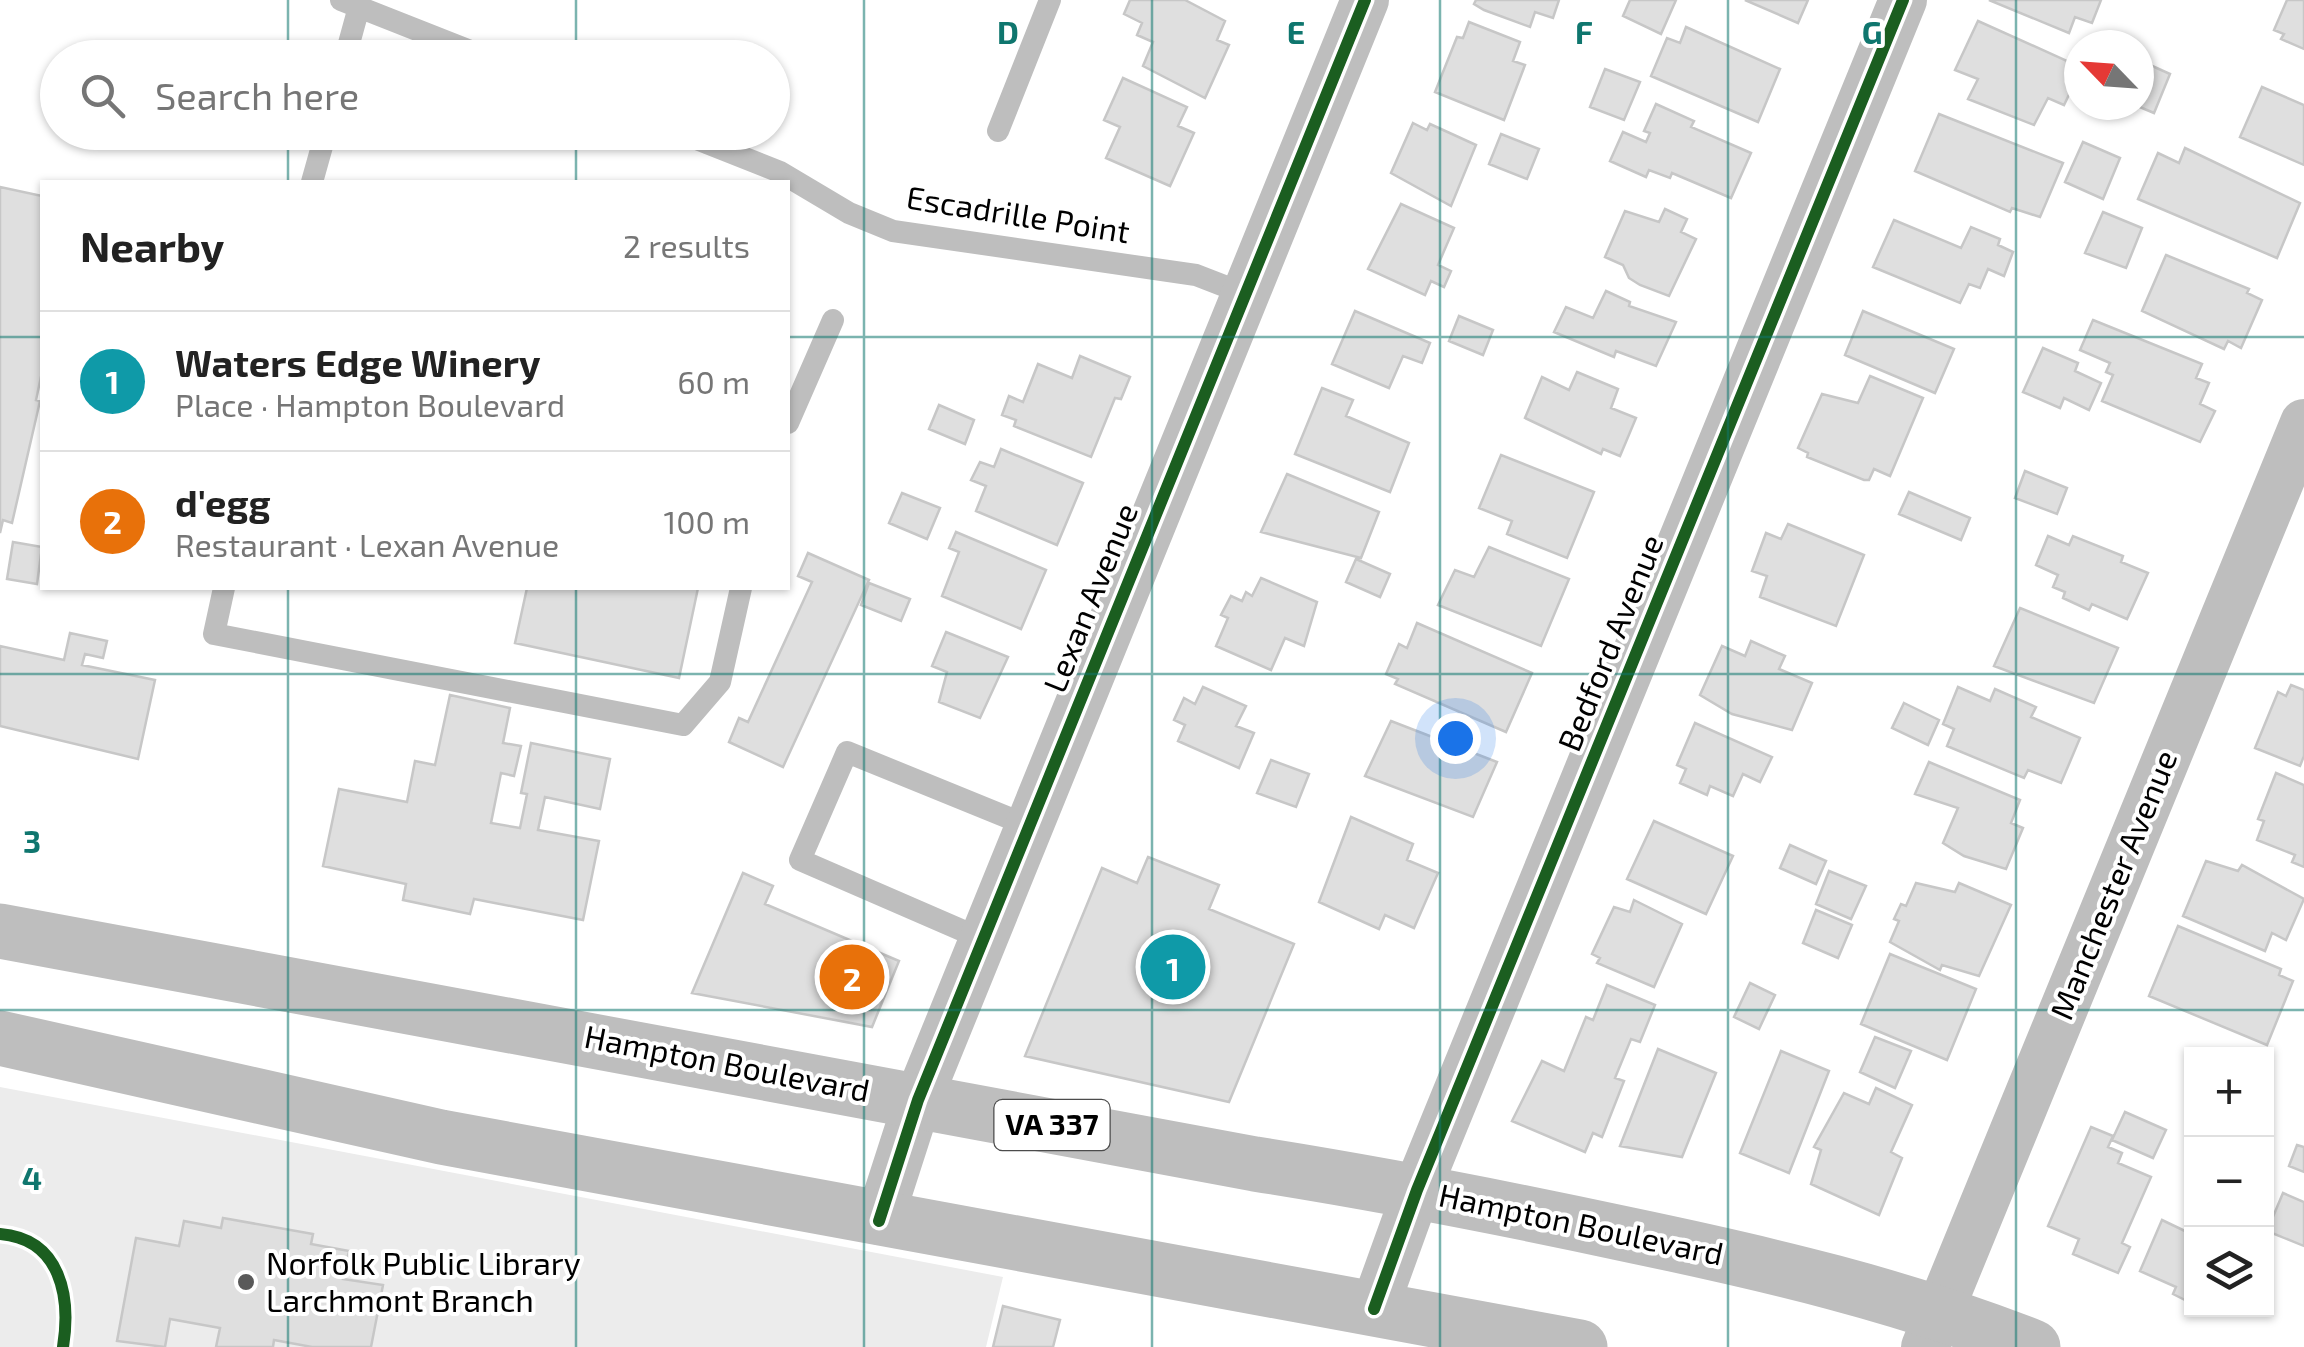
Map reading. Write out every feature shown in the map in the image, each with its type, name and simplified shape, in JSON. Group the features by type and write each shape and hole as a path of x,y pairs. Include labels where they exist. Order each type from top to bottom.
{"main road":[{"name":"Hampton Boulevard","path":"0,930 1255,1164 1417,1190 1808,1272 1932,1328 2033,1347"},
{"path":"0,1038 441,1138 1580,1347"}],"street":[{"name":"Lexan Avenue","path":"878,1221 918,1100 982,939 1365,0"},
{"name":"Bedford Avenue","path":"1374,1309 1417,1190 1903,0"},
{"name":"Manchester Avenue","path":"1932,1328 2304,423"}],"lane":[{"path":"998,131 1050,0"},
{"path":"347,40 350,3 443,40"},
{"path":"313,180 321,150"},
{"name":"Escadrille Point","path":"725,150 780,172 849,213 893,231 1196,274 1245,294"},
{"path":"790,418 833,320"},
{"path":"224,590 214,634 684,725 720,682 741,590"},
{"path":"982,939 800,860 846,752 1028,826"}],"shaded area":[{"path":"0,1087 1003,1277 986,1347 0,1347"}],"building":[{"path":"1130,0 1185,0 1225,21 1217,40 1229,45 1205,98 1143,66 1153,42 1137,35 1142,23 1124,14"},
{"path":"1476,0 1559,0 1553,18 1535,12 1530,27 1484,10 1474,4"},
{"path":"1630,0 1676,0 1661,34 1623,16"},
{"path":"1745,0 1808,0 1798,23"},
{"path":"1989,0 2101,0 2092,23 2075,17 2070,30 2064,31"},
{"path":"2287,0 2304,0 2304,49 2281,39 2284,34 2274,30"},
{"path":"1978,21 2064,60 2064,105 2048,98 2034,125 1968,99 1978,79 1955,70"},
{"path":"1469,22 1520,42 1513,61 1525,65 1504,120 1435,92 1457,37 1463,38"},
{"path":"1686,27 1780,69 1758,122 1651,76 1667,38 1680,43"},
{"path":"2154,67 2170,74 2154,113"},
{"path":"1605,69 1640,82 1624,120 1590,107"},
{"path":"1123,78 1187,107 1178,126 1194,133 1170,186 1106,158 1120,127 1104,120"},
{"path":"2262,87 2304,105 2304,165 2240,137"},
{"path":"1656,104 1694,121 1691,127 1751,153 1731,198 1672,173 1670,178 1649,170 1646,177 1610,161 1623,132 1646,142 1650,133 1644,131"},
{"path":"1939,114 2063,163 2040,217 2012,208 2010,212 1915,171"},
{"path":"1413,123 1427,130 1430,124 1476,145 1451,206 1391,173"},
{"path":"1501,134 1539,149 1527,179 1489,164"},
{"path":"2083,142 2120,158 2103,199 2065,182"},
{"path":"2185,148 2300,203 2277,258 2138,199 2158,153 2179,163"},
{"path":"0,187 40,196 40,381 36,400 40,401 12,523 3,520 0,533"},
{"path":"1401,204 1454,228 1438,265 1451,271 1444,287 1431,281 1425,295 1368,269"},
{"path":"1665,209 1687,219 1681,232 1696,239 1669,296 1640,285 1629,278 1623,265 1605,257 1625,211 1659,222"},
{"path":"2103,212 2142,228 2126,268 2085,253"},
{"path":"1894,220 1961,248 1971,227 2000,239 1998,245 2013,252 2004,276 1988,269 1980,288 1969,284 1960,303 1873,267"},
{"path":"2166,255 2249,289 2247,293 2262,300 2241,348 2228,341 2224,349 2142,311"},
{"path":"1606,291 1630,302 1629,306 1676,322 1656,366 1616,351 1614,357 1554,332 1566,307 1593,318"},
{"path":"1355,311 1430,343 1422,363 1403,356 1389,388 1332,364"},
{"path":"1863,311 1954,349 1935,393 1845,355"},
{"path":"1459,316 1493,330 1483,355 1449,341"},
{"path":"2093,320 2202,364 2196,378 2209,383 2200,404 2215,411 2200,442 2102,401 2113,375 2106,372 2110,363 2080,350"},
{"path":"2043,348 2078,363 2075,371 2101,383 2089,410 2064,398 2060,408 2023,392"},
{"path":"1080,356 1130,377 1121,399 1115,398 1091,457 1014,426 1016,420 1002,415 1009,396 1023,402 1038,364 1072,378"},
{"path":"1577,372 1618,389 1611,408 1636,418 1620,456 1603,449 1601,454 1525,418 1542,377 1569,390"},
{"path":"1870,376 1923,398 1890,476 1874,469 1869,480 1864,480 1807,457 1808,453 1798,448 1822,394 1858,403"},
{"path":"1322,388 1353,400 1346,416 1409,443 1390,492 1295,454"},
{"path":"939,405 974,420 965,444 929,429"},
{"path":"1001,449 1083,483 1057,545 976,511 986,486 971,480 980,462 994,467"},
{"path":"1501,455 1594,492 1567,558 1507,534 1512,521 1479,508"},
{"path":"2025,471 2067,488 2057,514 2015,498"},
{"path":"1287,474 1379,512 1361,558 1261,532"},
{"path":"1909,492 1970,518 1961,540 1899,514"},
{"path":"902,493 940,508 927,539 889,523"},
{"path":"1788,524 1864,555 1836,626 1760,597 1767,576 1752,571 1766,533 1781,539"},
{"path":"956,532 1046,570 1021,629 942,596 959,552 949,548"},
{"path":"2048,536 2069,545 2073,536 2123,556 2121,562 2148,573 2127,619 2092,604 2089,610 2063,598 2065,592 2053,587 2058,575 2036,565"},
{"path":"13,542 40,547 37,584 7,579"},
{"path":"1489,547 1569,579 1541,646 1438,605 1455,570 1474,577"},
{"path":"808,553 869,580 783,767 729,742 739,718 748,722 812,582 798,576"},
{"path":"1356,559 1390,574 1380,597 1346,582"},
{"path":"1261,578 1317,602 1304,646 1285,638 1271,670 1216,646 1228,618 1221,615 1231,596 1242,601 1246,592 1252,596"},
{"path":"869,583 910,599 901,621 861,605"},
{"path":"527,590 698,590 679,678 515,643"},
{"path":"2020,608 2118,648 2094,703 1994,666"},
{"path":"1417,623 1532,673 1506,732 1395,684 1398,679 1386,674 1399,644 1407,648"},
{"path":"946,632 1008,657 980,718 939,702 947,672 932,666"},
{"path":"70,633 107,641 103,658 85,654 82,665 155,680 138,759 0,726 0,646 64,660"},
{"path":"1751,641 1785,656 1779,669 1812,683 1792,730 1732,714 1700,695 1722,646 1745,656"},
{"path":"2291,685 2304,690 2304,756 2300,766 2255,748 2278,692 2286,696"},
{"path":"1203,687 1246,706 1236,726 1254,733 1239,768 1178,741 1185,725 1174,720 1184,698 1195,704"},
{"path":"1958,687 1990,701 1995,689 2036,707 2031,717 2080,738 2061,783 2028,770 2024,778 1947,746 1954,729 1943,724"},
{"path":"450,695 510,708 503,743 521,746 514,776 501,773 491,823 520,828 527,794 521,793 531,743 610,759 600,809 545,797 538,830 599,841 583,920 474,899 470,914 403,900 406,884 323,866 339,789 407,802 415,761 435,765"},
{"path":"1904,703 1939,720 1928,745 1892,728"},
{"path":"1391,721 1497,762 1473,817 1365,776"},
{"path":"1695,723 1772,757 1760,782 1743,774 1733,796 1710,786 1707,795 1680,783 1686,769 1677,765"},
{"path":"1271,760 1309,774 1296,807 1257,793"},
{"path":"1929,762 2020,800 2011,823 2023,828 2006,869 1964,856 1943,843 1958,808 1915,794"},
{"path":"2276,773 2304,785 2304,867 2292,862 2295,855 2257,840 2264,821 2258,819"},
{"path":"1351,817 1413,844 1407,860 1438,873 1414,928 1385,915 1379,929 1319,902"},
{"path":"1654,821 1733,856 1706,914 1627,879"},
{"path":"1790,845 1826,861 1816,884 1780,868"},
{"path":"1148,857 1219,885 1209,909 1294,944 1229,1102 1025,1056 1102,868 1137,883"},
{"path":"2206,861 2238,871 2242,865 2304,899 2286,940 2272,933 2265,951 2183,916"},
{"path":"1829,871 1866,886 1851,919 1816,904"},
{"path":"743,873 773,886 765,904 899,961 872,1027 692,993"},
{"path":"1916,883 1955,892 1959,883 2011,905 1979,976 1942,965 1940,970 1890,942 1899,921 1894,919 1901,904 1906,906"},
{"path":"1634,900 1682,924 1654,987 1597,963 1600,958 1592,954 1614,907 1630,912"},
{"path":"1816,910 1852,925 1838,958 1803,943"},
{"path":"2178,926 2281,969 2279,975 2293,981 2267,1045 2149,996"},
{"path":"1890,954 1976,989 1947,1060 1861,1024"},
{"path":"1750,983 1775,995 1759,1029 1734,1017"},
{"path":"1607,985 1655,1005 1640,1042 1631,1039 1615,1078 1624,1081 1602,1137 1593,1133 1585,1152 1512,1121 1542,1061 1564,1071 1586,1017 1593,1020"},
{"path":"1875,1037 1911,1051 1895,1088 1860,1072"},
{"path":"1658,1049 1716,1073 1682,1157 1620,1146"},
{"path":"1781,1051 1829,1071 1789,1173 1740,1153"},
{"path":"1876,1088 1912,1105 1891,1152 1902,1158 1879,1215 1811,1184 1821,1150 1814,1147 1844,1093 1869,1104"},
{"path":"2125,1112 2166,1130 2153,1158 2112,1140"},
{"path":"2091,1127 2113,1136 2108,1147 2122,1153 2118,1163 2151,1177 2122,1243 2130,1247 2118,1273 2073,1254 2079,1239 2048,1226"},
{"path":"2297,1145 2304,1147 2304,1172 2289,1166"},
{"path":"2283,1193 2304,1202 2304,1246 2274,1234 2274,1214"},
{"name":"Norfolk Public Library Larchmont Branch","path":"223,1218 313,1234 311,1244 349,1251 343,1279 383,1285 371,1347 312,1347 274,1340 273,1347 216,1347 220,1328 170,1319 165,1347 117,1341 136,1238 179,1246 184,1221 221,1228"},
{"path":"2162,1220 2184,1231 2184,1300 2173,1294 2176,1287 2140,1271"},
{"path":"1003,1306 1060,1320 1053,1347 993,1347"}],"cycle path":[{"path":"879,1221 918,1100 1365,0"},
{"path":"1374,1309 1417,1190 1903,0"},
{"path":"0,1234 21,1238 49,1259 63,1291 63,1347"}],"place":[{"name":"Waters Edge Winery","path":"1173,967"},
{"name":"d'egg","path":"852,977"},
{"name":"Norfolk Public Library Larchmont Branch","path":"246,1282"}]}
